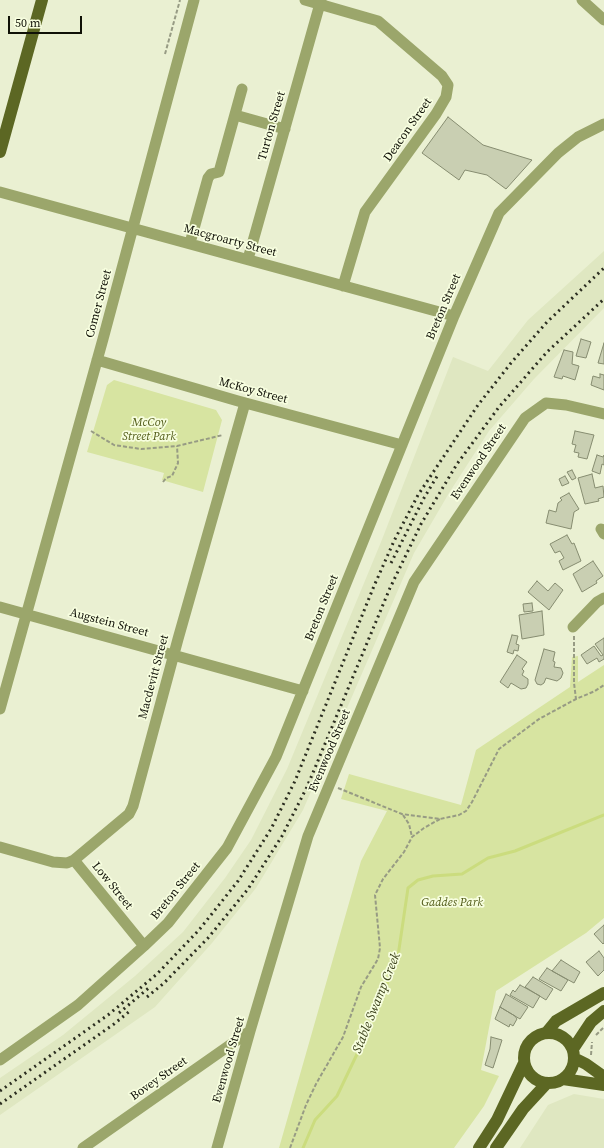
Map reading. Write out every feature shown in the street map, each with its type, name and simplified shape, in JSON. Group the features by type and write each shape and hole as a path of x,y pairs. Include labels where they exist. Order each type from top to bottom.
{"main road":[{"path":"0,152 42,0"},
{"path":"547,1032 556,1022 604,993"},
{"path":"524,1063 532,1077 547,1083 562,1079 569,1073 573,1053 591,1022 604,1011"},
{"path":"479,1148 497,1120 524,1063 525,1050 531,1039 538,1034 547,1032 563,1036 569,1042 573,1053 604,1077"},
{"path":"562,1079 604,1085"},
{"path":"496,1148 522,1109 547,1083"}],"street":[{"name":"Comer Street","path":"0,709 98,360 194,0"},
{"path":"305,0 321,2"},
{"path":"582,0 604,20"},
{"name":"Turton Street","path":"248,259 321,2"},
{"name":"Deacon Street","path":"321,2 378,20 442,76 448,85 446,97 436,114 365,212 343,286"},
{"path":"190,243 208,178 211,174 219,172 242,89"},
{"path":"235,115 285,129"},
{"name":"Breton Street","path":"0,1060 78,1005 144,946 168,923 227,848 276,757 454,316 499,213 558,152 578,137 604,124"},
{"name":"Macgroarty Street","path":"0,192 454,316"},
{"name":"McKoy Street","path":"98,360 244,403 402,445"},
{"name":"Macdevitt Street","path":"74,860 129,814 134,806 244,403"},
{"name":"Evenwood Street","path":"217,1148 308,836 414,582 525,418 546,404 566,405 604,414"},
{"path":"573,627 597,602 604,598"},
{"name":"Augstein Street","path":"0,607 303,691"},
{"path":"0,847 53,862 67,863 74,860"},
{"name":"Low Street","path":"74,860 144,946"},
{"name":"Bovey Street","path":"83,1148 250,1031"}],"path":[{"path":"165,54 180,0"},
{"path":"91,431 114,445 125,448 141,449 177,446 223,435"},
{"path":"163,482 166,478 172,476 178,463 177,446"},
{"path":"573,627 576,648 574,683 576,699"},
{"path":"290,1148 306,1105 316,1084 344,1037 360,987 378,959 380,948 375,895 382,879 404,852 412,837 440,819 466,811 499,749 539,719 604,685"},
{"path":"330,785 402,814 440,819"},
{"path":"402,814 409,824 412,837"},
{"path":"592,1058 590,1052 591,1042 604,1027"}],"shaded area":[{"path":"604,251 604,308 534,379 489,431 449,493 414,553 303,810 256,888 212,943 155,1007 0,1115 0,1078 63,1035 135,976 183,932 225,878 251,840 287,769 381,542 453,357 488,371 528,320"},
{"path":"574,1094 604,1099 604,1148 520,1148 548,1105"}],"green space":[{"name":"McCoy Street Park","path":"114,380 216,410 222,420 203,492 162,480 164,473 87,452 107,385"},
{"name":"Gaddes Park","path":"578,656 578,682 604,665 604,918 586,933 496,991 481,1070 499,1076 484,1106 454,1148 279,1148 361,861 387,811 341,799 349,774 461,805 476,750 570,687 572,657"}],"building":[{"path":"448,117 483,145 532,160 506,189 487,175 465,170 459,180 422,153"},
{"path":"581,339 591,342 586,358 576,356"},
{"path":"604,343 604,364 598,363"},
{"path":"564,350 573,352 572,364 579,366 575,380 563,376 562,379 554,377"},
{"path":"600,374 604,375 604,390 591,385 593,376 600,378"},
{"path":"575,431 594,435 587,459 578,457 579,453 574,452 576,445 572,444"},
{"path":"597,455 603,457 604,455 604,465 602,464 600,474 592,471"},
{"path":"572,470 576,478 572,480 567,472"},
{"path":"592,474 595,488 603,486 604,497 598,499 599,501 585,504 578,478"},
{"path":"565,476 569,483 562,486 559,479"},
{"path":"569,493 579,509 574,512 571,529 546,523 549,510 556,512 558,503 562,500 560,498"},
{"path":"567,535 572,544 574,543 581,561 563,570 559,561 564,558 560,551 555,553 550,544"},
{"path":"593,561 603,576 596,581 597,583 582,592 573,574"},
{"path":"537,581 548,591 555,583 563,590 549,610 528,592"},
{"path":"532,603 533,611 524,612 523,604"},
{"path":"542,611 544,635 522,639 519,615"},
{"path":"512,635 518,636 516,644 519,645 518,651 514,650 513,654 507,652"},
{"path":"604,638 604,659 599,662 597,658 587,664 581,655 594,646 601,656 603,655 595,644"},
{"path":"544,649 555,652 553,661 555,662 554,667 561,668 563,673 561,678 557,681 546,678 544,683 541,685 537,684 535,680"},
{"path":"517,655 527,662 522,669 524,671 522,675 528,679 528,684 526,688 521,689 511,683 508,688 500,682"},
{"path":"604,925 604,943 603,944 594,934"},
{"path":"599,951 604,958 604,970 598,976 586,962"},
{"path":"561,960 580,972 574,983 552,971"},
{"path":"547,968 568,980 561,991 539,979"},
{"path":"533,977 553,989 546,1000 525,987"},
{"path":"520,985 540,996 533,1008 510,995 513,990 515,992"},
{"path":"506,994 528,1007 520,1019 500,1007"},
{"path":"500,1007 515,1016 517,1019 513,1026 510,1024 509,1027 495,1019"},
{"path":"491,1037 502,1040 493,1068 485,1065 490,1049"}],"waterway":[{"name":"Stable Swamp Creek","path":"303,1148 315,1120 337,1096 370,1027 398,956 408,888 418,880 433,876 462,874 488,858 515,851 604,815"}],"railway":[{"path":"0,1091 108,1015 157,974 199,930 238,881 271,829 295,781 374,586 394,541 418,495 478,405 511,363 547,322 604,268"},
{"path":"147,997 164,983 208,938 248,889 282,836 307,787 390,588 421,524 457,464 499,407 547,352 604,299"},
{"path":"391,563 424,498 439,473"},
{"path":"119,1013 151,986"},
{"path":"0,1104 114,1024 130,1011"}]}
